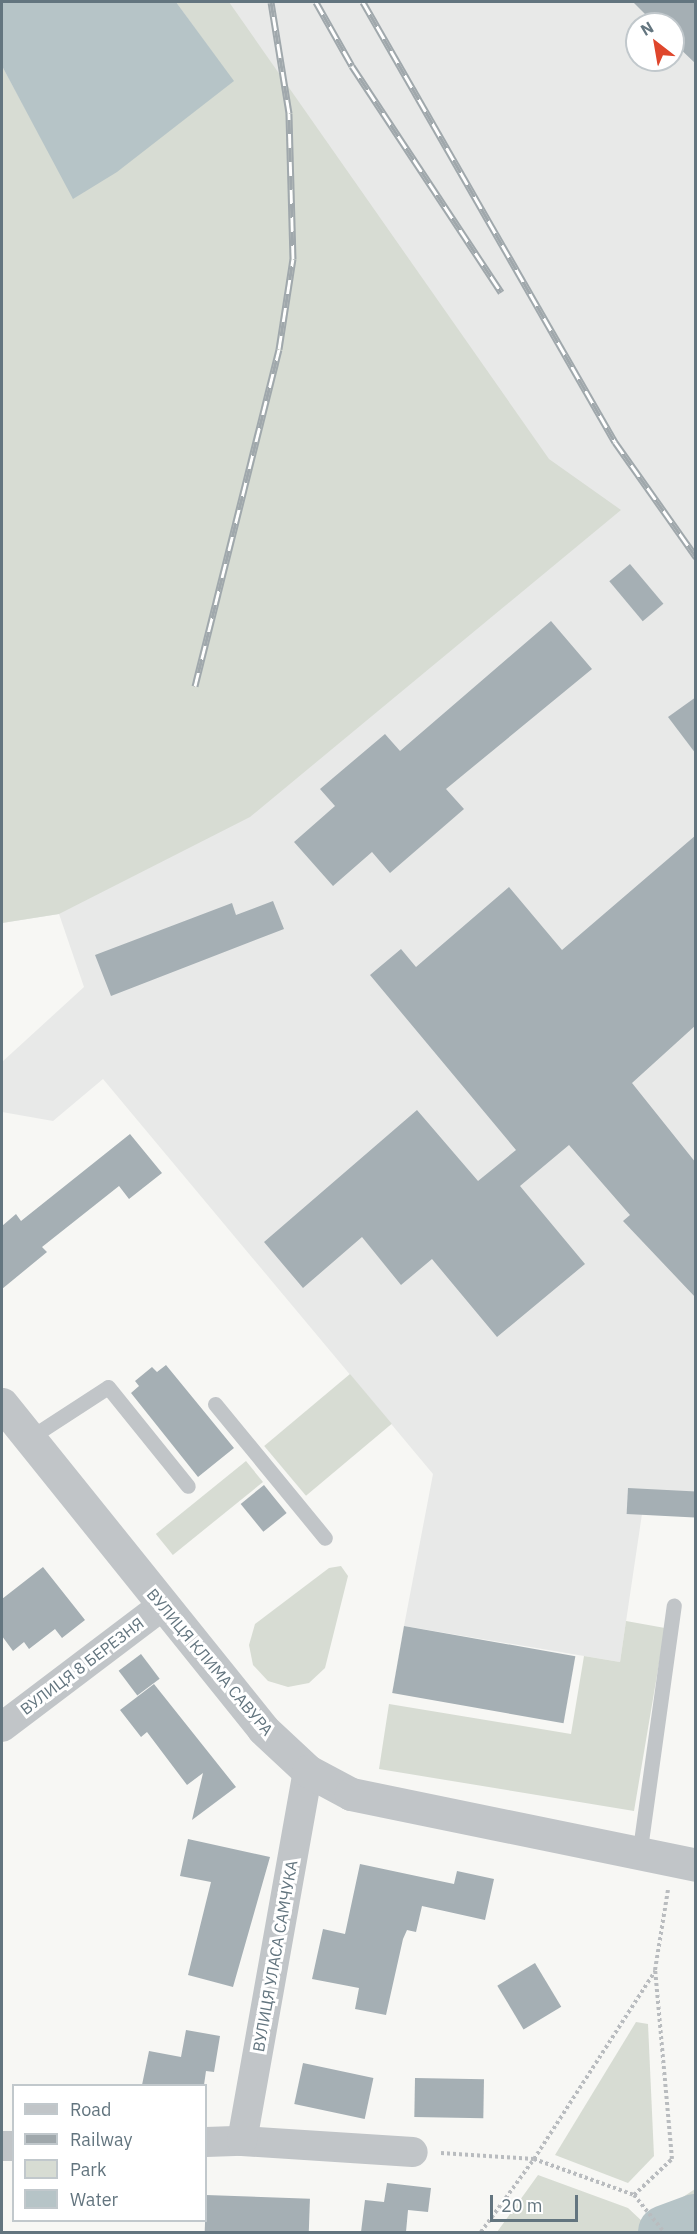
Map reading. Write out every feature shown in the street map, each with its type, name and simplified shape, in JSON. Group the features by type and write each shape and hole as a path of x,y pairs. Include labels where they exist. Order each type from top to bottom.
{"street":[{"name":"ВУЛИЦЯ КЛИМА САВУРА","path":"2,1404 263,1729 308,1771 351,1794 684,1864"},
{"name":"ВУЛИЦЯ 8 БЕРЕЗНЯ","path":"2,1727 162,1606"},
{"name":"ВУЛИЦЯ УЛАСА САМЧУКА","path":"242,2141 308,1771"},
{"path":"207,2142 242,2141 412,2152"}],"lane":[{"path":"28,1439 108,1387 188,1486"},
{"path":"214,1404 325,1538"},
{"path":"639,1856 674,1605"}],"path":[{"path":"481,2232 534,2159 655,1970 684,1864"},
{"path":"634,2195 672,2159 655,1970"},
{"path":"412,2152 534,2159 634,2195 664,2232"}],"shaded area":[{"path":"2,2 695,2 696,1517 642,1514 620,1662 404,1626 433,1474 103,1079 53,1121 2,1112 2,1062 84,987 59,914 2,923"}],"green space":[{"path":"176,2 229,2 549,459 621,510 250,817 59,914 2,923 2,66 74,198 233,81"},
{"path":"350,1374 392,1424 306,1496 264,1446"},
{"path":"246,1461 263,1482 173,1555 156,1534"},
{"path":"341,1566 348,1576 325,1668 309,1683 288,1687 268,1681 253,1665 249,1645 255,1624 329,1568"},
{"path":"626,1621 665,1628 634,1811 379,1769 389,1704 571,1734 584,1656 620,1662"},
{"path":"636,2022 648,2024 654,2156 628,2183 555,2155"},
{"path":"538,2175 628,2208 644,2223 695,2189 695,2232 497,2232"}],"water":[{"path":"2,2 176,2 234,81 117,172 73,199 2,66"}],"building":[{"path":"633,2 696,2 696,64 685,53 685,12 643,12"},
{"path":"630,564 663,604 643,621 609,581"},
{"path":"551,621 592,669 446,789 464,809 390,873 372,852 333,886 294,842 335,806 320,789 385,734 400,751"},
{"path":"696,697 696,754 668,717"},
{"path":"696,835 696,1025 632,1083 696,1163 696,1298 623,1221 630,1215 569,1145 520,1186 585,1264 497,1337 432,1259 401,1285 362,1237 303,1288 264,1242 417,1110 478,1181 516,1150 370,975 401,949 416,967 509,887 562,950"},
{"path":"273,901 284,929 111,996 95,955 232,903 236,915"},
{"path":"130,1134 162,1173 129,1199 119,1186 42,1247 47,1252 2,1289 2,1226 16,1214 21,1221"},
{"path":"166,1365 234,1448 198,1477 131,1393 139,1386 135,1381 152,1367 157,1372"},
{"path":"264,1485 287,1513 263,1532 241,1504"},
{"path":"628,1488 696,1492 695,1518 627,1514"},
{"path":"43,1567 85,1620 62,1638 55,1629 29,1649 24,1642 13,1651 2,1636 2,1599"},
{"path":"404,1626 575,1656 564,1723 392,1693"},
{"path":"141,1654 160,1679 137,1696 119,1671"},
{"path":"154,1684 236,1787 192,1820 203,1773 187,1785 147,1732 141,1737 120,1710"},
{"path":"188,1839 270,1857 233,1987 188,1975 211,1882 180,1876"},
{"path":"360,1864 454,1884 457,1871 494,1879 485,1920 422,1906 416,1932 407,1930 403,1939 386,2015 355,2009 359,1988 312,1979 323,1929 345,1934"},
{"path":"535,1963 561,2007 524,2029 497,1986"},
{"path":"186,2030 220,2036 214,2072 206,2071 204,2084 142,2084 149,2051 181,2057"},
{"path":"303,2063 373,2078 365,2119 294,2104"},
{"path":"415,2078 484,2079 483,2118 414,2117"},
{"path":"387,2183 431,2188 428,2212 408,2210 406,2232 361,2232 365,2200 384,2202"},
{"path":"207,2195 310,2199 309,2232 205,2232"}],"waterway":[{"path":"665,2232 696,2221"}],"railway":[{"path":"195,686 279,349 293,259 289,113 271,2"},
{"path":"316,2 352,66 501,292"},
{"path":"363,2 615,442 696,557"}]}
